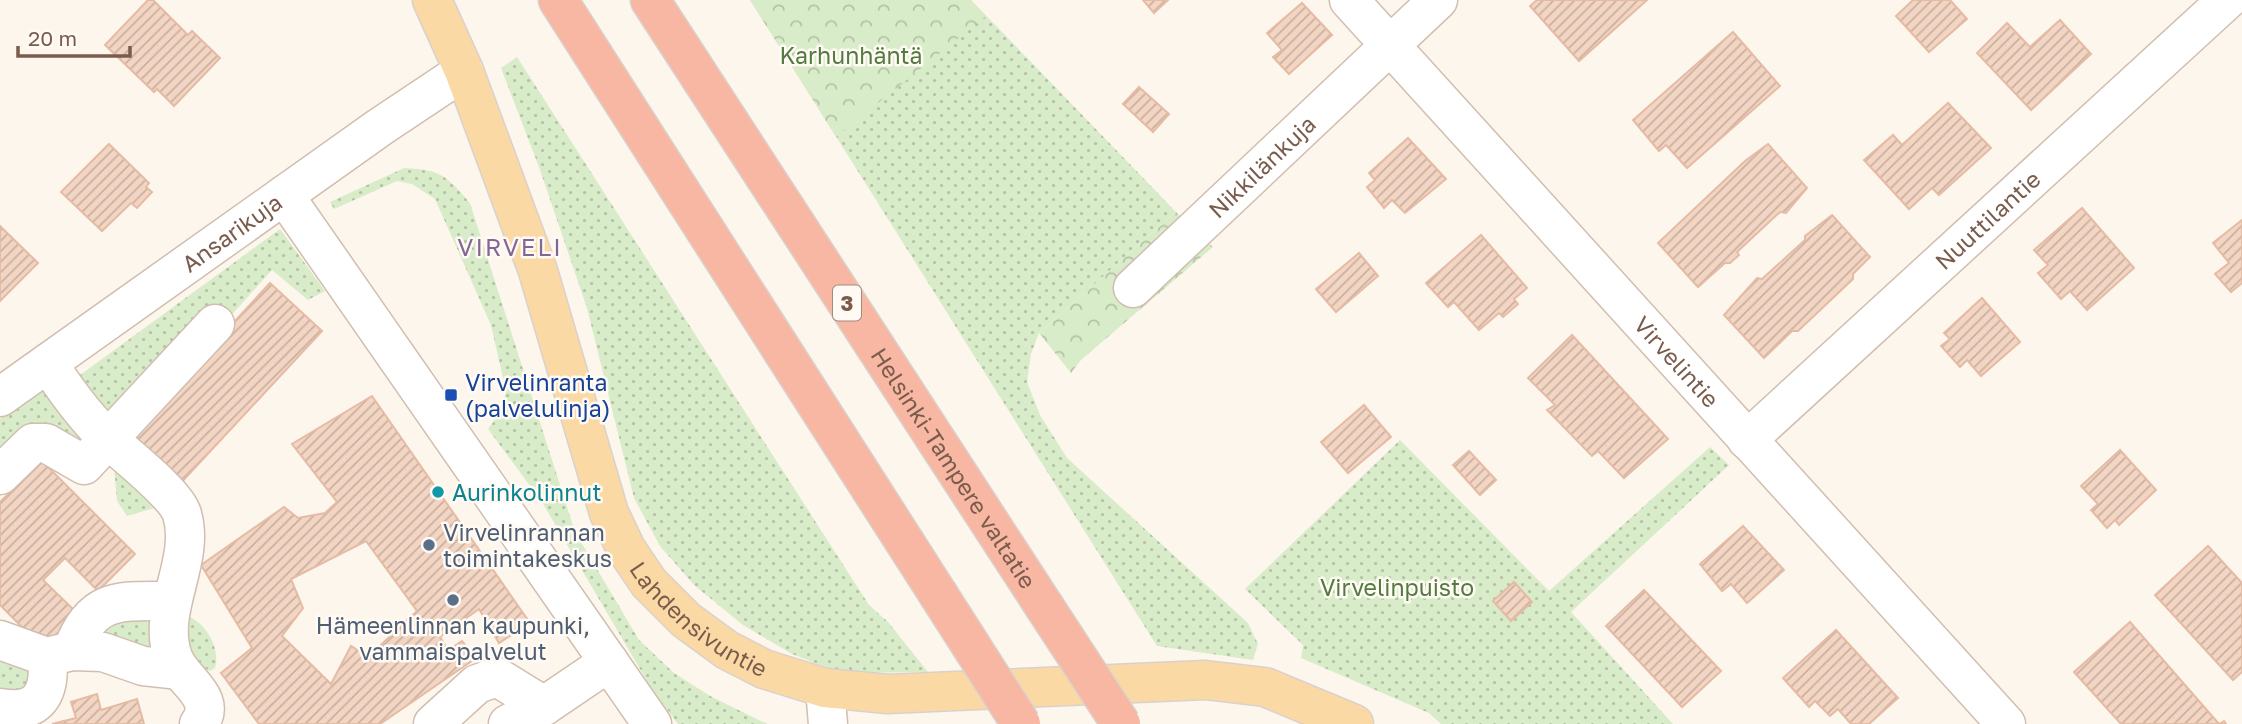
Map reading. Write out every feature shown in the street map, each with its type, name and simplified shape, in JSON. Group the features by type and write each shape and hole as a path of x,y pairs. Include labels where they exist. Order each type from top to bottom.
{"highway":[{"path":"558,0 1021,724"},
{"name":"Helsinki-Tampere valtatie","path":"650,0 1121,724"}],"main road":[{"name":"Lahdensivuntie","path":"432,0 464,71 538,271 609,513 626,550 649,583 686,620 727,650 764,669 827,711 888,694 1205,680 1265,687 1354,724"}],"street":[{"name":"Virvelintie","path":"1349,0 2006,724"},
{"name":"Nikkilänkuja","path":"1133,288 1438,0"},
{"name":"Nuuttilantie","path":"1747,440 2227,0"},
{"name":"Ansarikuja","path":"0,397 464,71"},
{"path":"284,195 652,724"},
{"path":"0,475 33,443 46,443 84,465 215,324"},
{"path":"48,363 108,439 157,482 182,513 183,561 171,601 169,639 173,658 202,695 206,705 205,716 199,724"},
{"path":"0,708 14,710 29,706 39,699 47,690 60,654 99,609 130,601 171,601"},
{"path":"0,640 60,654 103,652 143,666 180,670"},
{"path":"509,724 544,706 609,662"},
{"path":"433,724 477,684 497,677 544,706"}],"green space":[{"path":"750,0 971,0 1176,212 1039,333 1031,354 1027,382 1040,415 1067,458 1248,623 1258,644 1253,660 1157,646"},
{"name":"Karhunhäntä","path":"750,0 971,0 986,16 836,137"},
{"path":"517,57 869,605 888,622 928,672 840,673 792,654 743,625 694,585 660,546 634,498 587,308 539,167 501,68"},
{"path":"404,168 427,170 442,176 470,203 575,532 639,640 674,673 710,696 767,724 678,724 650,686 542,502 488,429 502,410 506,391 491,325 435,199 412,184 397,181 334,209 330,202"},
{"path":"1176,212 1213,247 1081,360 1071,373 1039,333"},
{"path":"280,229 325,291 308,300 272,270 227,320 111,424 76,378"},
{"path":"50,381 81,438 0,460 0,419"},
{"name":"Virvelinpuisto","path":"1400,440 1549,591 1710,447 1729,465 1571,612 1673,724 1441,724 1429,713 1301,658 1303,645 1245,589"},
{"path":"114,466 158,507 127,516 117,501"},
{"path":"150,615 153,649 98,635 93,622"},
{"path":"183,615 198,622 213,643 216,660 215,668 210,671 188,659"},
{"path":"0,645 35,673 37,683 0,697"}],"building":[{"path":"148,0 153,0 188,35 192,31 220,58 174,106 157,89 154,92 105,45"},
{"path":"1143,0 1168,0 1154,13"},
{"path":"1537,0 1647,0 1579,61 1530,6"},
{"path":"1913,0 1950,0 1967,19 1929,52 1896,16"},
{"path":"1302,3 1332,35 1289,74 1273,57 1282,50 1267,33"},
{"path":"2060,20 2091,54 2031,110 1977,53 2007,23 2030,47"},
{"path":"1733,32 1780,86 1687,168 1666,145 1659,151 1633,120"},
{"path":"1139,87 1169,114 1153,132 1123,104"},
{"path":"1948,103 1991,148 1939,195 1932,188 1909,209 1864,160 1893,135 1902,145"},
{"path":"1408,138 1446,179 1405,213 1392,200 1384,208 1367,187 1375,180 1369,173"},
{"path":"109,144 149,183 146,187 152,192 137,208 131,203 102,231 61,192"},
{"path":"1768,144 1807,188 1786,213 1780,212 1737,252 1739,255 1730,263 1725,263 1698,287 1658,243 1745,161"},
{"path":"2082,208 2134,268 2087,310 2070,291 2061,299 2038,273 2048,265 2034,250"},
{"path":"1832,215 1870,257 1853,274 1853,279 1798,331 1792,331 1764,358 1724,315 1757,278 1762,279 1805,240 1805,236"},
{"path":"2242,220 2242,283 2231,292 2215,274 2229,263 2213,243"},
{"path":"0,226 38,263 0,301"},
{"path":"1481,235 1527,288 1514,299 1518,304 1503,317 1499,313 1479,330 1454,302 1448,307 1426,283"},
{"path":"1359,253 1378,276 1336,312 1316,289"},
{"path":"270,283 322,331 177,487 126,439"},
{"path":"1982,298 2020,342 1981,376 1967,360 1960,367 1941,346 1950,339 1944,333"},
{"path":"1572,335 1668,439 1624,478 1598,451 1592,456 1547,410 1555,405 1528,378"},
{"path":"372,396 530,623 499,643 479,609 440,637 448,650 462,641 476,658 380,724 259,724 221,673 252,648 201,565 284,507 298,518 325,513 337,502 292,444","holes":["366,541 417,611 368,657 351,646 331,684 282,636 303,608 291,579"]},
{"path":"1364,405 1391,437 1348,473 1321,442"},
{"path":"2120,450 2156,490 2119,525 2115,520 2107,528 2091,510 2098,504 2081,486"},
{"path":"1469,451 1496,480 1480,495 1453,465"},
{"path":"42,461 135,554 98,591 65,558 43,580 77,613 43,648 0,605 0,502"},
{"path":"1743,526 1784,570 1747,603 1731,584 1722,591 1700,564"},
{"path":"2208,546 2242,583 2242,672 2233,680 2155,595"},
{"path":"1514,582 1532,602 1511,621 1493,601"},
{"path":"1644,590 1721,671 1682,707 1606,626"},
{"path":"2130,622 2219,724 2121,724 2074,672"},
{"path":"1836,630 1898,698 1869,724 1851,724 1838,709 1830,716 1815,701 1809,707 1783,678"},
{"path":"97,694 101,710 137,699 144,724 52,724 76,718 71,702"}],"place":[{"name":"Virvelinranta (palvelulinja)","path":"451,395"},
{"name":"Aurinkolinnut","path":"438,492"},
{"name":"Virvelinrannan toimintakeskus","path":"429,545"},
{"name":"Hämeenlinnan kaupunki, vammaispalvelut","path":"453,600"}],"district":[{"name":"VIRVELI","path":"510,246"}]}
